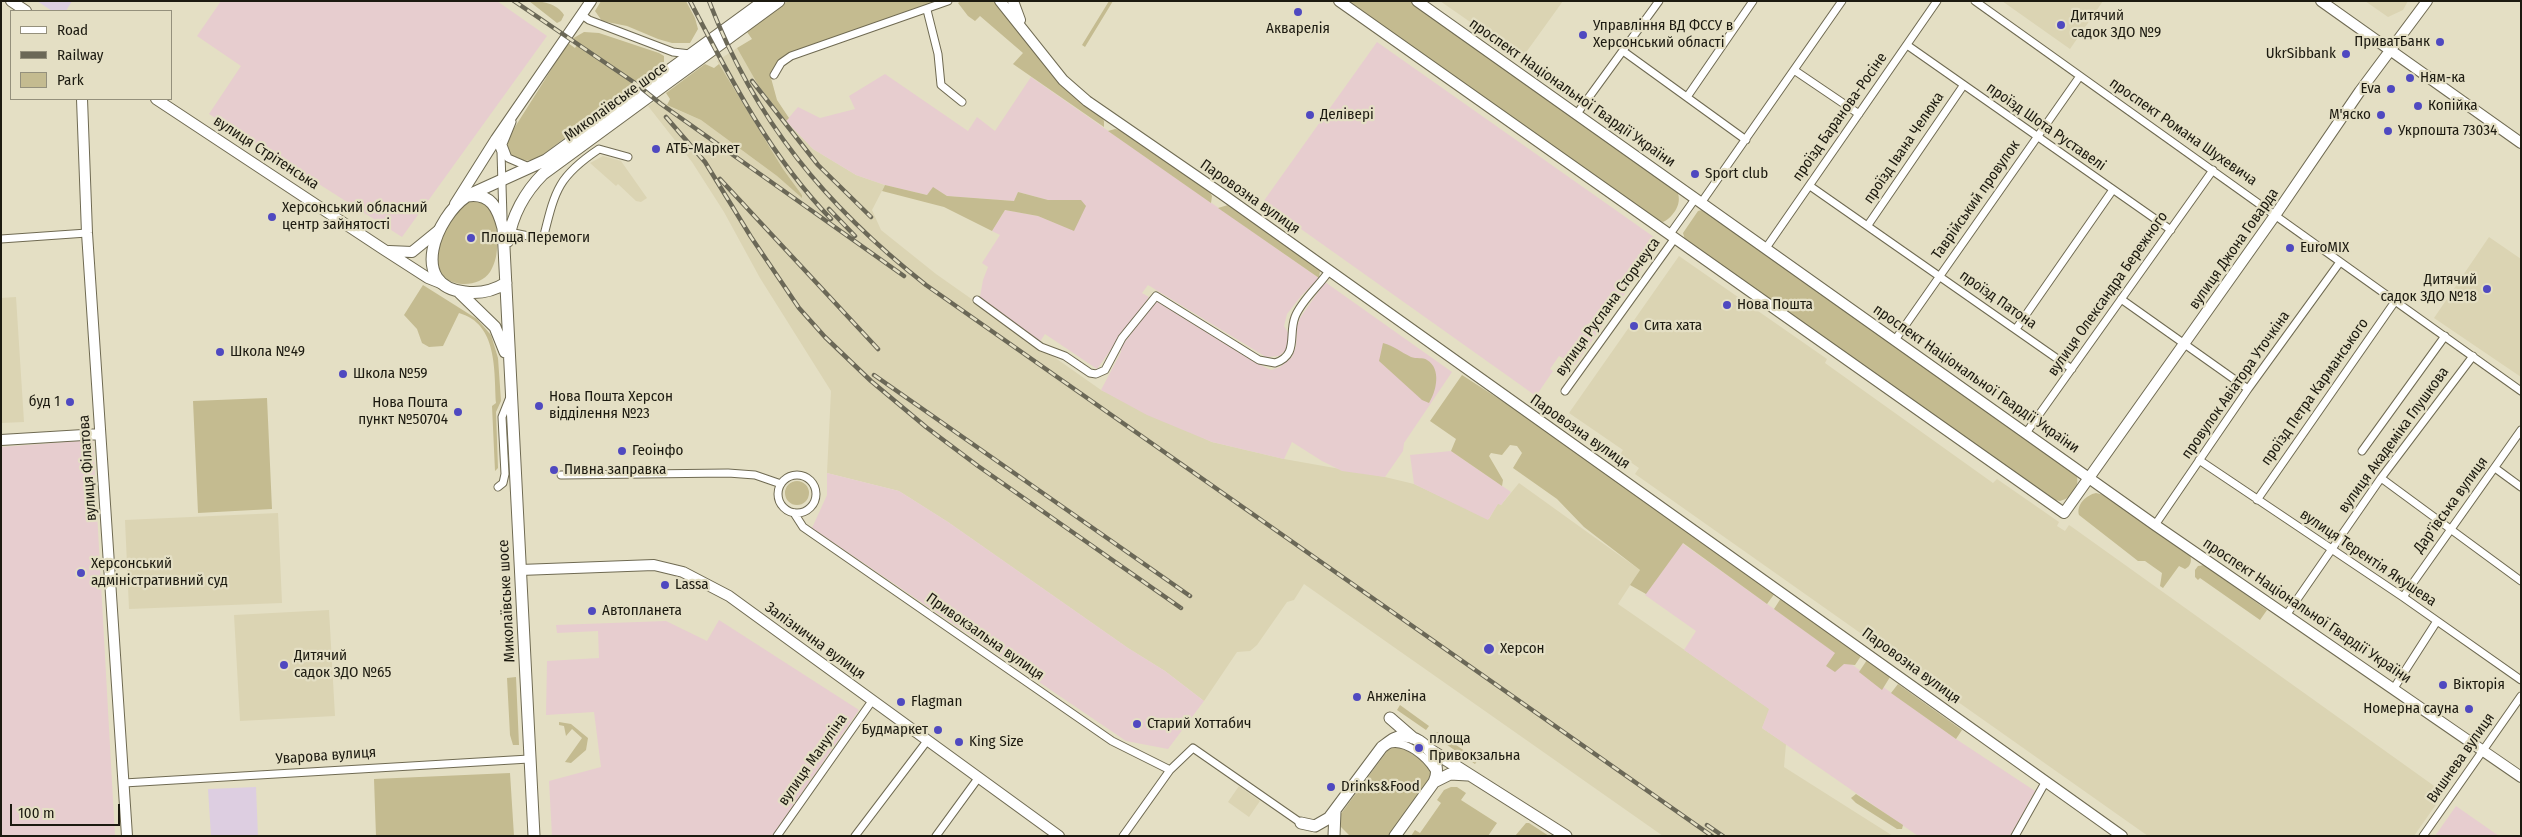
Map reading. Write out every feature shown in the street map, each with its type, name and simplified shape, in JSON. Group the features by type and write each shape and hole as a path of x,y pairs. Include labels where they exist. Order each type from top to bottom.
{"main road":[{"name":"Миколаївське шосе","path":"467,196 534,167 764,1"},
{"name":"Миколаївське шосе","path":"534,836 509,365 506,230 528,190 543,174 778,1"},
{"path":"506,230 498,209 491,201 480,196 467,196 451,211 439,229 431,256 432,266 443,284 458,291 485,291 506,283"},
{"name":"Миколаївське шосе","path":"458,291 495,327 509,365"},
{"path":"1334,822 1387,737 1390,718 1421,744 1566,836"},
{"path":"1382,746 1398,737 1404,736 1421,744 1437,766 1438,774 1434,782 1395,836"},
{"path":"1434,782 1454,773 1471,776"},
{"path":"1301,823 1315,826 1329,818 1344,836"},
{"path":"1301,823 1319,836"}],"street":[{"path":"11,1 24,10"},
{"path":"451,211 591,1"},
{"path":"774,75 780,63 795,54 927,10 948,1"},
{"name":"Паровозна вулиця","path":"1000,1 1063,80 1087,102 1329,271 2122,836"},
{"name":"Паровозна вулиця","path":"1012,1 1021,22 1032,40"},
{"path":"1339,1 1672,236"},
{"name":"проспект Національної Гвардії України","path":"1417,1 2090,477 2155,525 2287,614 2521,777"},
{"path":"1576,115 1659,1"},
{"path":"1687,97 1753,1"},
{"name":"проїзд Баранова-Росіне","path":"1766,248 1937,1"},
{"name":"проспект Романа Шухевича","path":"1975,1 2276,214 2521,391"},
{"path":"2321,1 2521,142"},
{"name":"вулиця Джона Говарда","path":"1672,236 2064,513 2185,344 2360,91 2427,1"},
{"path":"1698,201 1746,140 1841,2"},
{"path":"927,10 938,54 941,85 962,102"},
{"path":"582,15 589,20 673,52 690,54"},
{"name":"проїзд Шота Руставелі","path":"1907,45 2112,191 2171,230"},
{"path":"1623,51 1746,140"},
{"path":"1794,70 1859,114"},
{"name":"Таврійський провулок","path":"1895,340 2080,76"},
{"name":"проїзд Івана Челюка","path":"1868,225 1963,86"},
{"name":"вулиця Філатова","path":"82,100 87,234 127,836"},
{"name":"вулиця Стрітенська","path":"158,100 383,250 428,278 443,284"},
{"path":"499,140 508,158 518,164 534,167"},
{"path":"499,140 506,230 543,239 557,191 568,173 599,150 628,157"},
{"name":"вулиця Олександра Бережного","path":"2026,433 2213,170"},
{"name":"проїзд Патона","path":"1810,186 2072,369"},
{"path":"2016,329 2112,191"},
{"name":"вулиця Руслана Сторчеуса","path":"1565,391 1698,201"},
{"name":"вулиця Стрітенська","path":"383,250 412,252 439,229"},
{"path":"1,239 87,234"},
{"name":"провулок Авіатора Уточкіна","path":"2155,525 2248,388 2340,262"},
{"path":"977,300 1041,347 1065,356 1090,373 1096,374 1105,370 1122,338 1156,296 1259,360 1275,363 1289,354 1292,348 1295,317 1329,271"},
{"path":"2121,299 2248,388"},
{"name":"проїзд Петра Карманського","path":"2257,500 2396,300"},
{"path":"2362,451 2445,336"},
{"name":"вулиця Академіка Глушкова","path":"2287,614 2381,478 2472,356"},
{"path":"498,487 503,483 505,474 502,417 511,394"},
{"name":"Дар'ївська вулиця","path":"2403,597 2521,430"},
{"path":"1,440 100,434"},
{"name":"вулиця Терентія Якушева","path":"2199,460 2403,597 2521,680"},
{"path":"2495,468 2521,487"},
{"path":"561,475 755,475 781,484"},
{"path":"802,476 808,479 815,489 816,495 811,507 800,513 794,513 783,507 778,496 781,484 790,477 802,476"},
{"path":"2381,478 2449,530 2521,581"},
{"name":"Привокзальна вулиця","path":"794,513 803,527 1112,741 1170,770"},
{"name":"Залізнична вулиця","path":"520,570 654,565 683,572 729,596 1059,836"},
{"path":"2394,688 2438,621"},
{"name":"Вишнева вулиця","path":"2423,836 2521,696"},
{"name":"вулиця Мануліна","path":"777,836 872,701"},
{"path":"855,836 927,741"},
{"path":"1382,746 1394,743 1409,747 1431,765 1435,773 1434,782"},
{"path":"1123,836 1170,770 1193,748 1301,823"},
{"name":"Уварова вулиця","path":"124,782 529,758"},
{"path":"936,836 979,777"},
{"path":"2015,836 2046,781"}],"shaded area":[{"path":"37,1 72,1 67,10 50,10"},
{"path":"221,1 497,1 547,36 402,237 209,114 241,66 197,36"},
{"path":"1440,1 1563,1 1522,58"},
{"name":"Дитячий садок ЗДО №9","path":"2002,1 2103,1 2070,49"},
{"path":"2365,1 2408,1 2403,10 2388,17"},
{"path":"1377,42 1661,242 1575,365 1559,356 1550,369 1553,371 1536,396 1263,202"},
{"path":"737,48 758,85 786,121 813,149 856,175 885,185 872,210 881,230 936,274 1101,390 1212,442 1284,459 1414,484 1489,519 1498,503 1501,505 1519,483 1640,570 1618,604 1770,709 1762,728 1786,744 1784,767 1893,836 1663,836 1304,584 1294,600 1287,602 1257,645 1250,651 1237,652 1204,701 1165,671 1128,648 948,522 899,491 827,473 831,391 760,278 724,212 692,162 648,106 659,99 673,108 701,120 777,176 801,197 802,195 783,169 717,61"},
{"path":"885,74 968,131 977,117 995,131 1031,77 1319,278 1287,314 1284,326 1290,336 1289,347 1279,356 1266,357 1148,285 1142,293 1149,297 1097,369 1045,334 1039,343 980,297 988,267 982,263 1000,235 992,231 1005,210 1038,216 1074,230 1081,200 1048,200 1018,192 1014,201 947,196 933,188 927,195 885,185 856,175 813,149 786,121 798,107 820,118 855,109 849,96"},
{"path":"603,156 621,161 647,198 641,202 636,201 618,184 616,186 590,163"},
{"name":"Дитячий садок ЗДО №18","path":"2489,237 2521,259 2521,377 2434,318"},
{"path":"1679,256 1827,359 1825,363 1993,483 1997,479 2059,522 2057,526 2065,531 2069,525 2072,527 2444,793 2414,836 2148,836 1635,474 1639,468 1620,455 1623,450 1569,413"},
{"path":"1325,282 1452,372 1404,443 1403,451 1385,477 1342,471 1292,442 1284,459 1212,442 1147,415 1101,390 1121,352 1121,347 1156,301 1256,363 1271,370 1280,367 1292,357 1296,346 1297,326 1300,318"},
{"path":"16,297 24,422 1,423 1,298"},
{"path":"93,440 115,836 1,836 1,447"},
{"path":"1451,451 1511,492 1501,505 1498,504 1488,520 1414,484 1410,455"},
{"path":"827,473 899,491 948,522 1128,648 1165,671 1204,701 1168,749 1126,741 812,528 827,495"},
{"path":"278,513 282,603 129,609 125,520"},
{"path":"1682,543 1956,739 2035,791 2010,836 1918,836 1762,728 1769,709 1684,650 1696,631 1645,595"},
{"name":"Дитячий садок ЗДО №65","path":"329,610 335,716 240,721 234,615"},
{"path":"719,620 859,710 772,836 552,836 549,781 601,767 594,712 546,715 547,661 599,658 598,631 557,633 556,625 666,621 707,641"},
{"path":"1239,786 1260,801 1249,817 1228,802"},
{"path":"256,787 258,836 211,836 208,789"},
{"path":"2456,806 2499,836 2435,836"}],"green space":[{"path":"529,1 553,5 564,15 561,21 557,23"},
{"path":"601,1 686,1 695,18 698,29 690,43 672,43 658,39 627,26 602,21 595,11"},
{"path":"788,1 943,1 871,24 785,55 775,66 771,78 777,100 789,118 786,121 758,85 737,48 752,39 747,32"},
{"path":"961,1 995,1 1070,93 1101,116 1104,121 1104,127 1013,64 1023,53 980,16 975,21 968,16 958,3"},
{"path":"1109,1 1113,1 1085,47 1082,45"},
{"path":"1347,1 1410,1 1676,190 1679,199 1674,213 1663,222 1657,220"},
{"path":"584,32 599,33 659,53 664,56 664,63 537,159 525,161 515,158 508,152 508,138 568,43 575,48 578,43 572,39"},
{"path":"705,64 714,68 719,64 783,169 802,195 802,198 777,176 701,120 667,105 670,99 666,93"},
{"path":"1120,130 1209,190 1212,196 1211,203 1108,131"},
{"path":"885,185 927,195 933,187 947,196 1014,201 1018,192 1048,200 1081,200 1086,206 1074,231 1038,216 1005,210 992,231 944,207 882,191"},
{"path":"470,200 483,200 495,212 497,251 490,272 484,278 477,282 461,284 453,282 441,273 438,263 438,240 448,222"},
{"path":"1228,205 1315,265 1320,271 1319,278 1218,208"},
{"path":"1702,210 2076,474 2077,483 2072,494 2060,501 2055,500 1685,240 1683,233 1698,211"},
{"path":"423,285 477,319 491,335 498,358 501,401 496,412 498,468 495,471 492,406 496,403 495,377 494,363 487,338 481,327 472,319 459,313 443,346 429,347 422,343 417,329 404,315"},
{"path":"1383,343 1411,357 1425,359 1432,364 1435,369 1436,381 1434,393 1429,403 1422,400 1379,361"},
{"path":"1462,375 1530,419 1775,593 1767,604 1683,543 1646,594 1630,585 1640,570 1584,527 1557,499 1513,468 1522,453 1517,446 1510,445 1502,455 1491,453 1489,456 1503,480 1502,486 1451,451 1456,439 1430,421"},
{"path":"267,398 272,509 198,513 193,401"},
{"path":"797,481 806,484 809,493 806,502 797,505 788,502 785,493 788,484"},
{"path":"2096,493 2104,495 2190,554 2190,565 2185,569 2179,566 2163,588 2160,586 2162,573 2145,561 2138,561 2079,515 2080,504"},
{"path":"2204,565 2267,610 2260,620 2200,578 2198,580 2195,577 2195,570 2198,566"},
{"path":"1781,598 1861,656 1855,665 1844,664 1835,672 1826,666 1835,653 1774,609"},
{"path":"1867,660 1890,677 1882,690 1859,672"},
{"path":"516,677 519,745 513,745 510,735 507,678"},
{"path":"1898,684 1962,730 1956,739 1891,693"},
{"path":"1400,705 1429,726 1426,730 1397,710"},
{"path":"559,722 571,724 588,738 586,750 571,763 565,762 582,738 572,729 566,736 564,726 559,725"},
{"path":"1437,732 1478,760 1475,764 1434,736"},
{"path":"1394,746 1409,752 1424,763 1430,771 1430,779 1389,836 1350,836 1341,827 1340,815 1388,750"},
{"path":"510,773 514,836 376,836 374,779"},
{"path":"1457,787 1466,793 1461,800 1497,823 1488,836 1411,836 1415,830 1420,833 1441,803 1437,800 1444,790"},
{"path":"1856,794 1903,825 1902,829 1897,829 1856,803 1851,798"},
{"path":"1526,823 1529,823 1549,836 1515,836"}],"railway":[{"path":"514,1 635,83 661,104 904,276"},
{"path":"690,1 720,59 770,143 809,195 831,219"},
{"path":"709,1 727,44 748,85 797,158 856,224 926,285 1712,836"},
{"path":"752,81 818,165 871,217"},
{"path":"666,117 705,162 751,237 799,308 825,337 871,381 926,427 978,466 1181,608"},
{"path":"720,179 878,349"},
{"path":"829,209 855,236"},
{"path":"874,375 1190,596"},
{"path":"1707,825 1723,836"}],"place":[{"name":"Акварелія","path":"1298,12"},
{"name":"Дитячий садок ЗДО №9","path":"2061,25"},
{"name":"Управління ВД ФССУ в Херсонський області","path":"1583,35"},
{"name":"ПриватБанк","path":"2440,42"},
{"name":"UkrSibbank","path":"2346,54"},
{"name":"Ням-ка","path":"2410,78"},
{"name":"Eva","path":"2391,89"},
{"name":"Копійка","path":"2418,106"},
{"name":"Делівері","path":"1310,115"},
{"name":"М'яско","path":"2381,115"},
{"name":"Укрпошта 73034","path":"2388,131"},
{"name":"АТБ-Маркет","path":"656,149"},
{"name":"Sport club","path":"1695,174"},
{"name":"Херсонський обласний центр зайнятості","path":"272,217"},
{"name":"Площа Перемоги","path":"471,238"},
{"name":"EuroMIX","path":"2290,248"},
{"name":"Дитячий садок ЗДО №18","path":"2487,289"},
{"name":"Нова Пошта","path":"1727,305"},
{"name":"Сита хата","path":"1634,326"},
{"name":"Школа №49","path":"220,352"},
{"name":"Школа №59","path":"343,374"},
{"name":"буд 1","path":"70,402"},
{"name":"Нова Пошта Херсон відділення №23","path":"539,406"},
{"name":"Нова Пошта пункт №50704","path":"458,412"},
{"name":"Геоінфо","path":"622,451"},
{"name":"Пивна заправка","path":"554,470"},
{"name":"Херсонський адміністративний суд","path":"81,573"},
{"name":"Lassa","path":"665,585"},
{"name":"Автопланета","path":"592,611"},
{"name":"Херсон","path":"1489,649"},
{"name":"Дитячий садок ЗДО №65","path":"284,665"},
{"name":"Вікторія","path":"2443,685"},
{"name":"Анжеліна","path":"1357,697"},
{"name":"Flagman","path":"901,702"},
{"name":"Номерна сауна","path":"2469,709"},
{"name":"Старий Хоттабич","path":"1137,724"},
{"name":"Будмаркет","path":"938,730"},
{"name":"King Size","path":"959,742"},
{"name":"площа Привокзальна","path":"1419,748"},
{"name":"Drinks&Food","path":"1331,787"}]}
